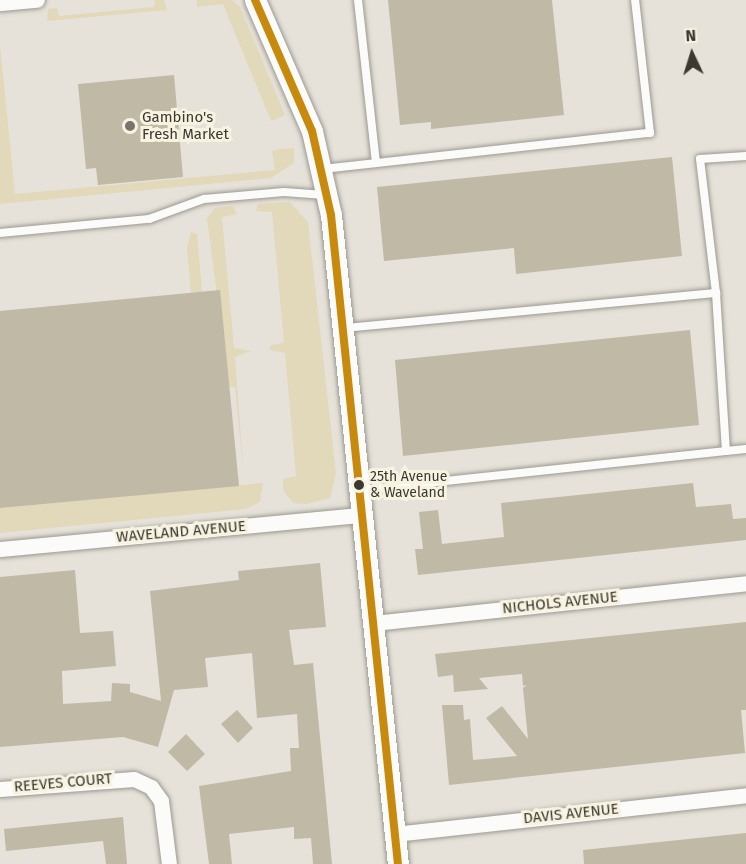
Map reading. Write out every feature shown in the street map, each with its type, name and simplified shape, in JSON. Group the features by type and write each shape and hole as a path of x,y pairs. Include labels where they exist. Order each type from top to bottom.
{"street":[{"path":"0,3 37,0"},
{"path":"255,0 292,77 327,195 343,328 398,864"},
{"name":"WAVELAND AVENUE","path":"0,549 362,515"},
{"name":"NICHOLS AVENUE","path":"374,623 746,584"},
{"name":"REEVES COURT","path":"0,789 135,779 151,787 161,801 169,864"},
{"name":"DAVIS AVENUE","path":"395,834 746,795"}],"lane":[{"path":"358,0 376,163"},
{"path":"321,169 650,133 635,0"},
{"path":"726,451 716,293 700,159 746,156"},
{"path":"0,233 149,219 204,199 284,192 327,195"},
{"path":"343,328 716,293"},
{"path":"359,490 746,449"}],"shaded area":[{"path":"155,0 164,0 167,10 47,21 48,9 57,8 59,16 154,7"},
{"path":"197,0 232,0 240,7 285,115 271,121 223,4 197,7"},
{"path":"0,46 15,194 275,170 272,151 280,149 294,148 294,163 271,178 0,204"},
{"path":"290,202 308,222 336,473 330,498 306,504 293,503 283,490 283,479 296,476 285,353 269,350 271,345 284,343 272,212 256,211 258,204"},
{"path":"233,206 237,214 222,217 234,348 251,351 235,357 244,478 235,387 229,387 207,218 215,208"},
{"path":"191,232 197,234 202,292 191,293 187,248"},
{"path":"263,483 260,502 246,509 0,533 0,508"}],"building":[{"path":"388,0 552,0 564,115 431,129 431,122 400,125"},
{"name":"Gambino's Fresh Market","path":"174,75 183,177 98,185 96,168 86,169 78,84"},
{"path":"672,157 682,256 516,274 514,248 384,261 377,187"},
{"path":"220,290 239,486 0,508 0,311"},
{"path":"690,330 699,425 403,456 395,360"},
{"path":"693,483 696,507 731,504 733,519 746,518 746,540 418,575 415,549 423,549 419,512 438,510 442,544 504,537 501,503"},
{"path":"320,563 326,627 289,630 294,665 313,663 332,864 313,864 311,838 294,839 294,827 229,834 232,864 209,864 199,786 291,771 290,748 299,748 297,714 257,718 252,653 205,658 208,687 174,690 158,747 123,737 0,747 0,577 75,570 80,633 113,631 116,666 62,671 63,704 111,701 112,683 130,684 130,692 161,701 150,591 239,580 238,571"},
{"path":"746,622 746,710 741,710 745,753 449,785 442,705 463,705 464,720 470,719 473,760 517,756 486,718 502,706 528,739 523,688 527,685 523,686 522,674 479,678 488,689 454,692 453,675 438,677 435,654"},
{"path":"237,710 253,728 238,743 221,724"},
{"path":"186,734 205,754 187,771 168,752"},
{"path":"123,817 127,864 106,864 103,841 6,851 4,829"},
{"path":"746,833 746,864 584,864 583,850"}],"transit line":[{"path":"255,0 312,131 331,215 398,864"}],"place":[{"name":"Gambino's Fresh Market","path":"130,126"},
{"name":"25th Avenue & Waveland","path":"359,485"}]}
